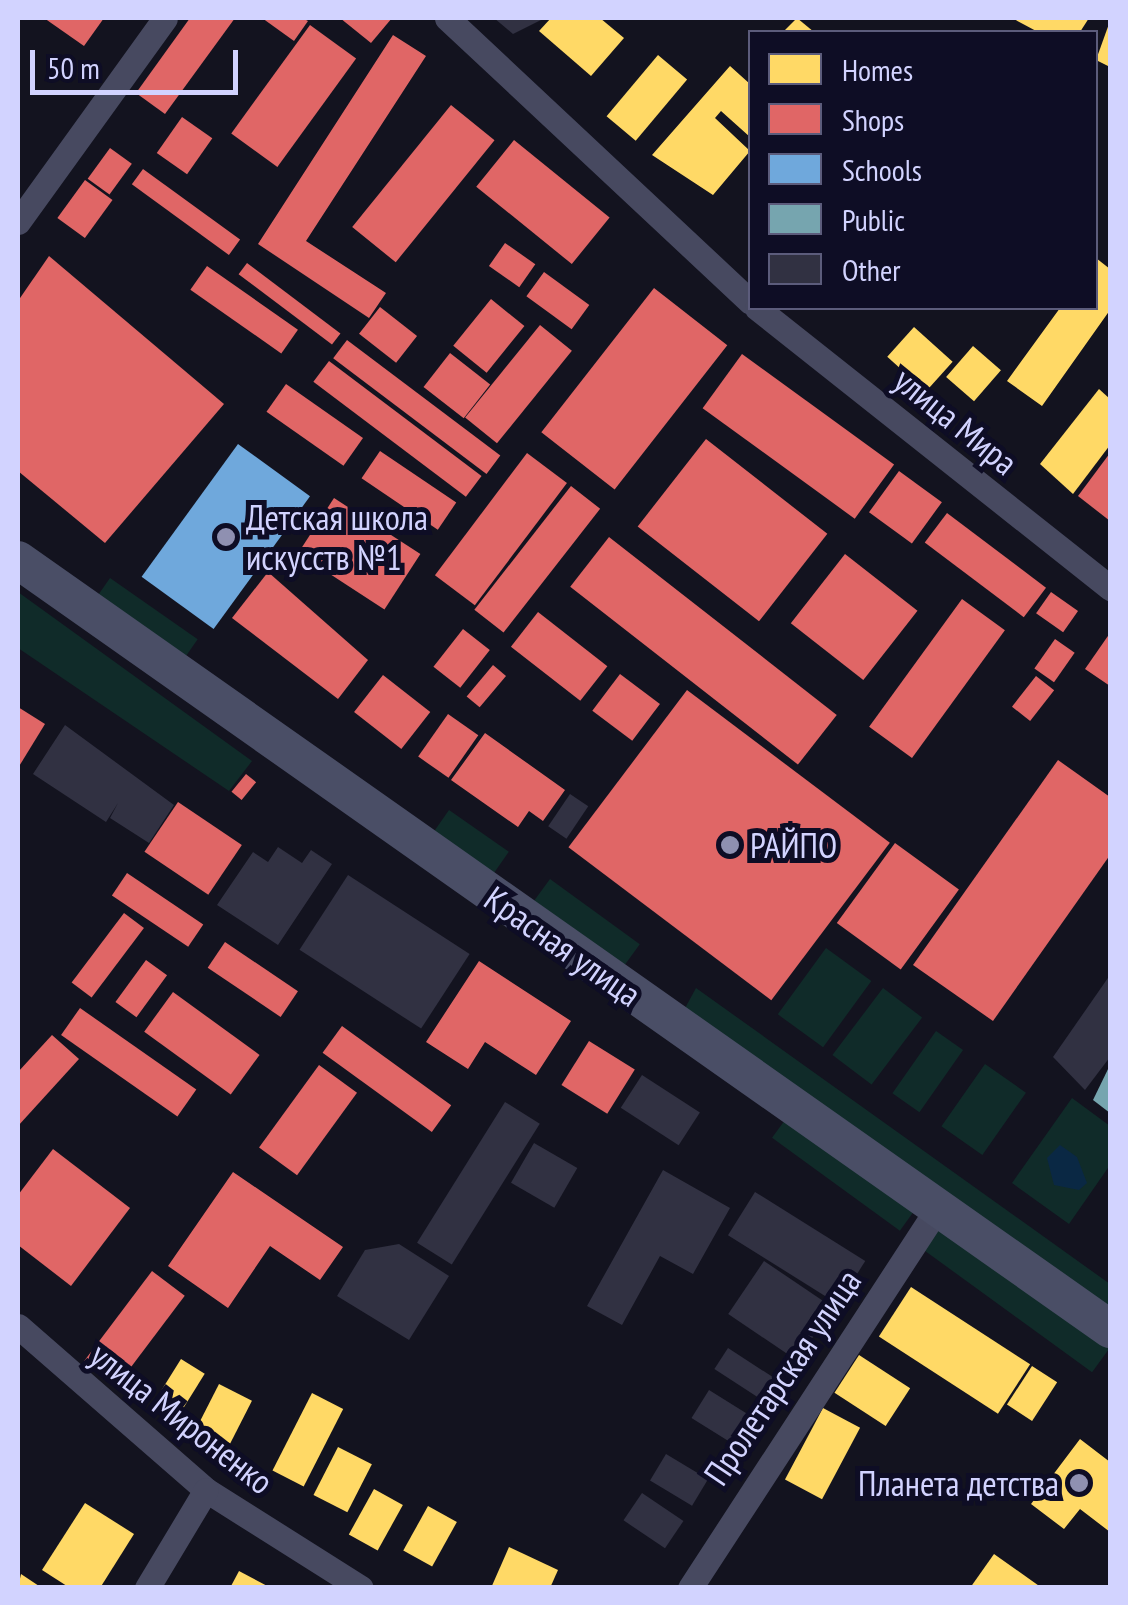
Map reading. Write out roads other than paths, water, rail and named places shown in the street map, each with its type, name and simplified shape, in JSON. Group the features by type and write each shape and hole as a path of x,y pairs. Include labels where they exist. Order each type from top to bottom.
{"main road":[{"name":"Красная улица","path":"18,560 1110,1329"}],"street":[{"path":"18,222 165,18"},
{"path":"447,18 748,300"},
{"name":"улица Мира","path":"761,310 1110,588"},
{"name":"Пролетарская улица","path":"690,1588 937,1209"},
{"name":"улица Мироненко","path":"18,1326 206,1490 361,1588"},
{"path":"147,1588 206,1490"}],"water":[{"path":"1060,1145 1077,1157 1087,1183 1079,1190 1054,1185 1047,1158"}],"place":[{"name":"Детская школа искусств №1","path":"226,537"},
{"name":"РАЙПО","path":"730,845"},
{"name":"Планета детства","path":"1079,1483"}]}
